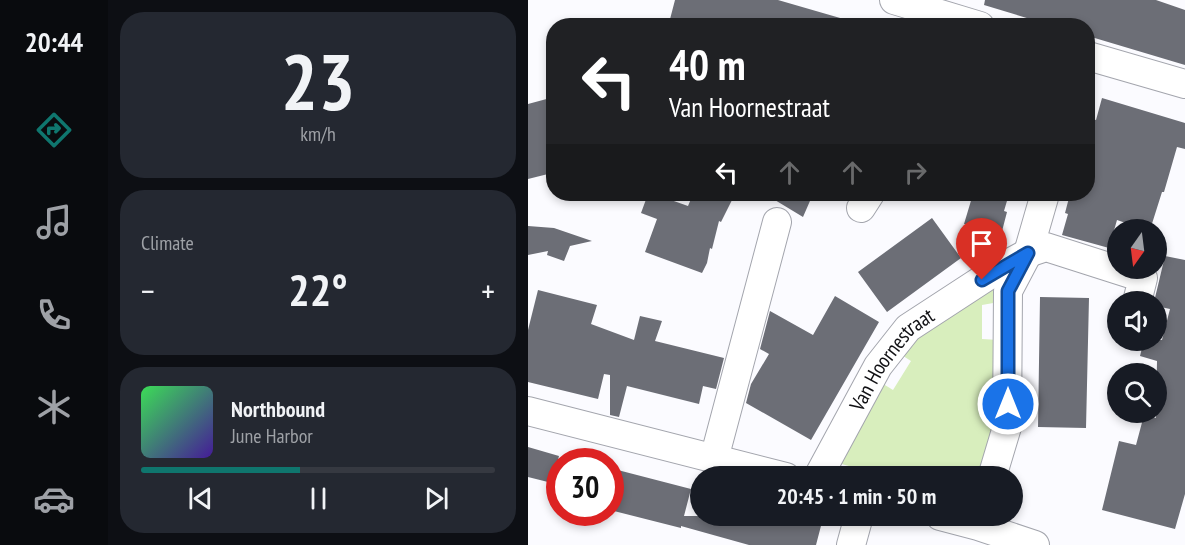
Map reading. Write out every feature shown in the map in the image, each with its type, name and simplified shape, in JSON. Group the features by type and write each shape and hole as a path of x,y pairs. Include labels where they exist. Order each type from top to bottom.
{"street":[{"path":"894,0 941,18"},
{"path":"1095,59 1185,84"},
{"path":"995,466 1007,427 1008,291 1028,253 1043,201"},
{"path":"714,459 777,222"},
{"path":"1028,253 1046,247 1143,278 1140,291"},
{"name":"Van Hoornestraat","path":"824,466 878,366 908,328 1000,268 1028,253"},
{"path":"528,411 742,466"},
{"path":"851,545 856,526"},
{"path":"991,526 1035,545"}],"green space":[{"path":"987,281 1000,289 999,302 982,305 982,339 999,340 996,427 984,466 849,466 838,463 880,382 893,390 911,361 897,352"}],"building":[{"path":"675,0 778,0 840,18 670,18"},
{"path":"985,0 1156,0 1185,10 1185,65 1095,38 1095,18 1027,18 984,5"},
{"path":"1102,98 1185,123 1185,149 1177,147 1153,219 1107,219 1107,247 1062,235 1068,214 1065,213 1068,201 1095,201 1095,120"},
{"path":"546,99 546,174 528,179 528,104"},
{"path":"645,201 674,201 688,206 690,201 732,201 721,222 719,221 712,249 710,248 702,273 645,252 657,219 641,213"},
{"path":"777,201 810,201 803,217"},
{"path":"971,201 1007,201 1004,211 1007,212 1001,235 964,224"},
{"path":"932,218 961,258 887,312 858,272"},
{"path":"528,226 554,228 592,241 570,246 564,261 547,255 548,251 528,255"},
{"path":"1167,256 1185,260 1185,494 1175,529 1102,510 1119,441 1136,445 1142,423 1167,423 1167,363 1157,363 1157,361 1140,356 1141,351 1167,351 1167,321 1170,309 1167,308 1167,291 1157,291 1160,279 1167,279"},
{"path":"538,290 597,305 591,324 634,340 640,316 662,321 655,341 724,358 716,389 703,386 699,404 627,386 619,417 610,415 610,375 604,374 598,399 528,382 528,330"},
{"path":"835,296 879,322 811,440 746,403 751,384 769,354 760,349 770,311 813,335"},
{"path":"1040,297 1089,298 1086,428 1038,427"},
{"path":"528,447 546,452 546,482 528,477"},
{"path":"624,472 690,489 684,516 690,516 690,526 821,526 816,545 749,545 681,526 681,528 624,514"}],"route":[{"path":"982,280 1028,253 1008,291 1008,404"}]}
